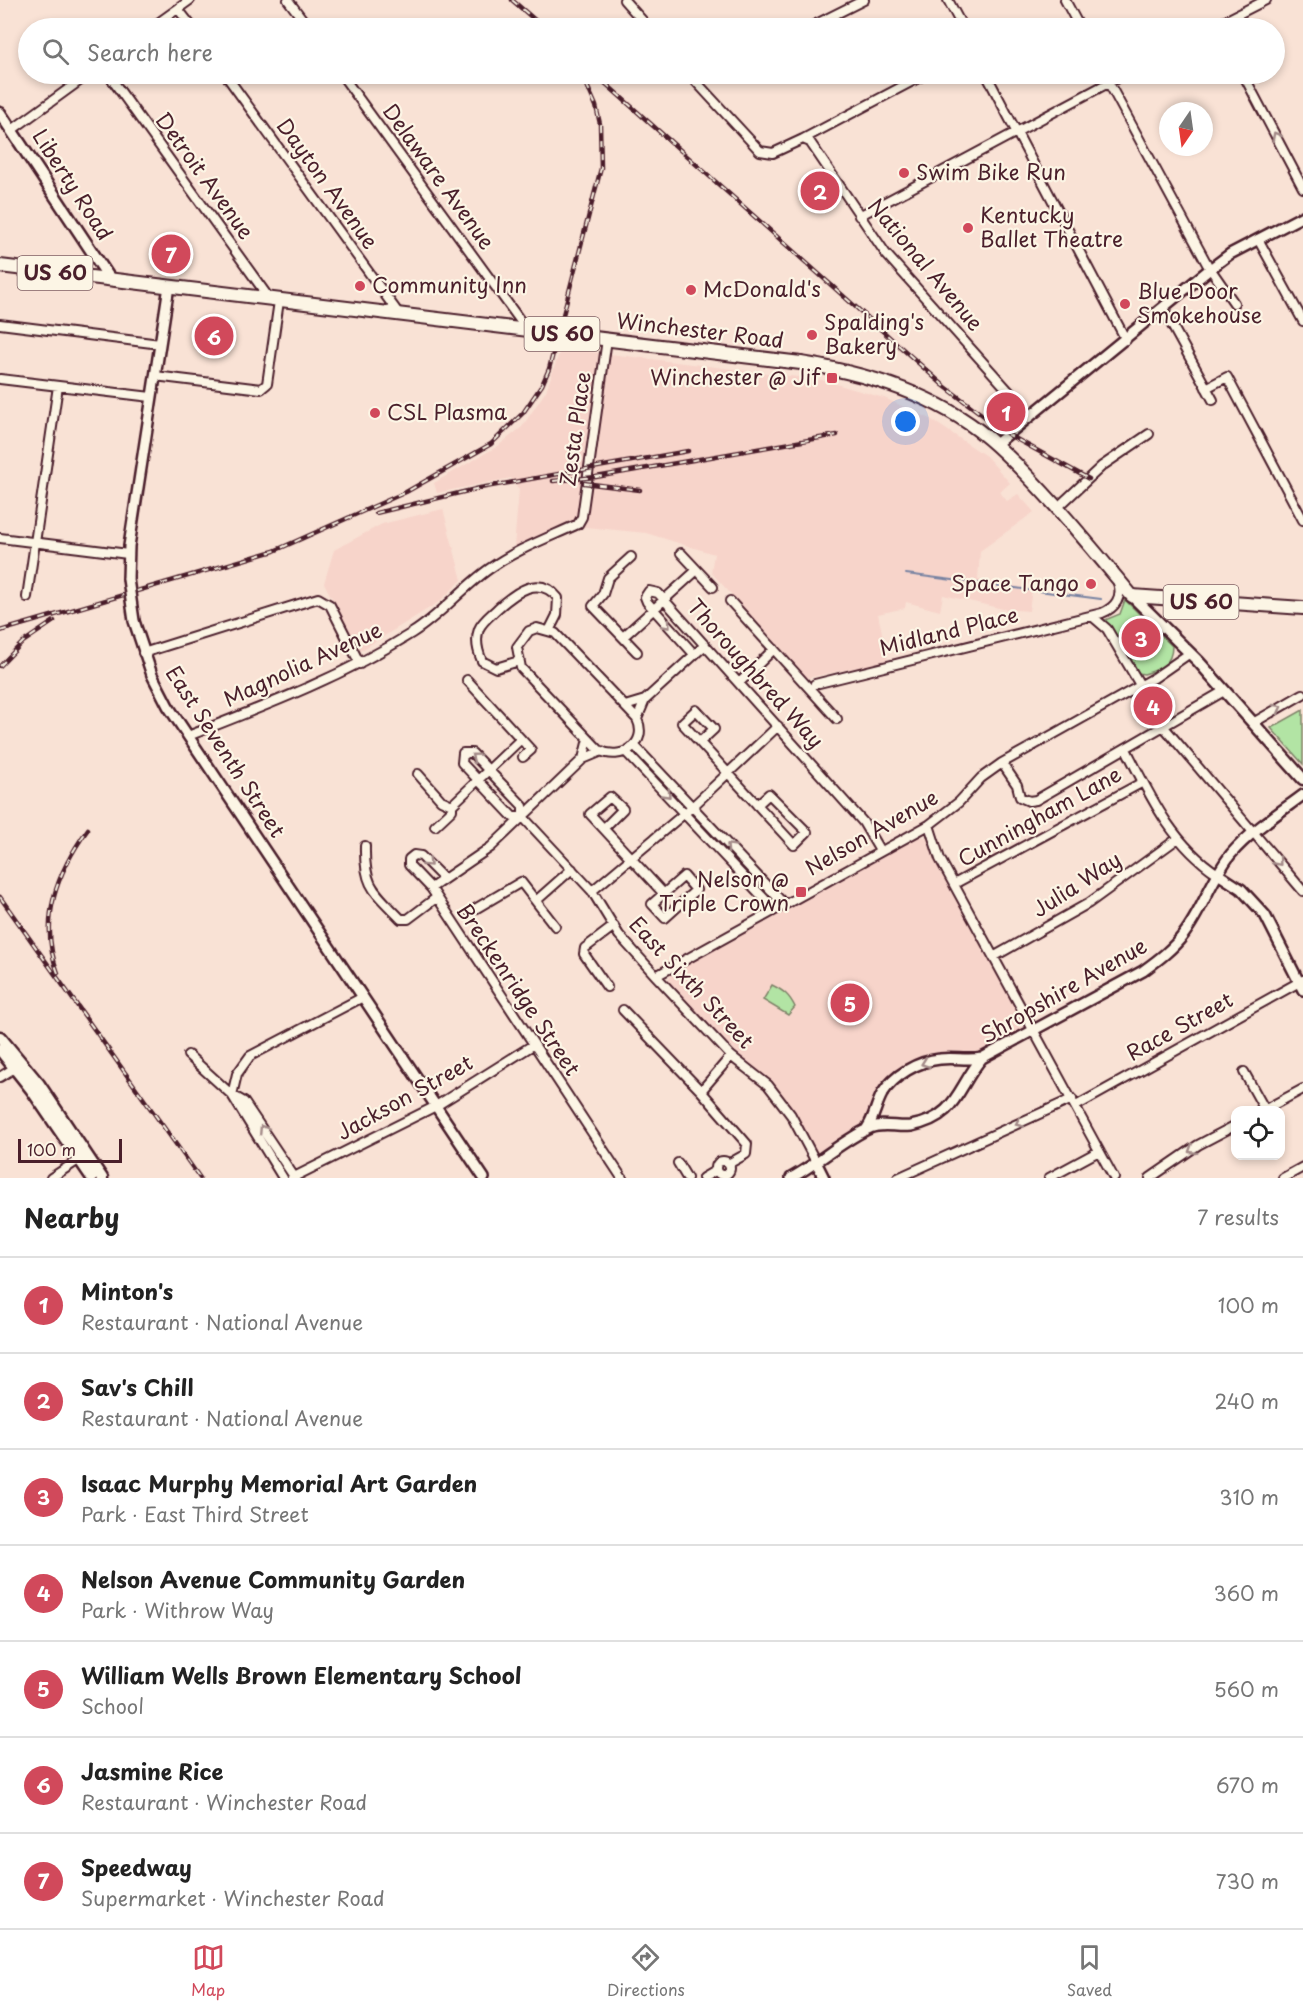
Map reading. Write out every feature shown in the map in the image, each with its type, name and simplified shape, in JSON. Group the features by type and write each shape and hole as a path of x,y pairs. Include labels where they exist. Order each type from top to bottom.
{"main road":[{"name":"Liberty Road","path":"0,113 110,279"},
{"name":"Winchester Road","path":"0,266 801,363 858,375 902,389 928,401 957,417 996,444 1132,596"},
{"name":"US 60","path":"1132,596 1303,608"},
{"path":"1132,596 1190,653 1303,779"},
{"path":"0,1037 83,1157 102,1178"},
{"path":"0,1050 19,1065"},
{"path":"83,1157 92,1178"}],"street":[{"path":"165,18 190,0"},
{"path":"288,0 302,18"},
{"path":"624,0 640,18"},
{"path":"828,18 864,0"},
{"path":"948,0 958,18"},
{"path":"1065,0 1075,18"},
{"path":"1233,18 1266,0"},
{"path":"178,9 185,18"},
{"path":"12,130 75,84"},
{"name":"Detroit Avenue","path":"115,84 274,300"},
{"name":"Dayton Avenue","path":"232,84 400,315"},
{"name":"Delaware Avenue","path":"349,84 527,330"},
{"path":"698,84 760,151 773,153 907,84"},
{"path":"991,84 1126,340"},
{"path":"859,216 1104,84"},
{"path":"1109,84 1210,269 1234,303"},
{"path":"1248,84 1303,188"},
{"name":"National Avenue","path":"803,139 812,144 859,216 901,272 1031,416"},
{"path":"996,444 1210,269 1258,239 1303,216"},
{"path":"1258,239 1303,321"},
{"name":"East Seventh Street","path":"169,286 128,554 128,579 134,621 143,653 159,691 188,736 484,1178"},
{"path":"155,376 259,390 267,384 274,300"},
{"path":"1163,309 1213,400"},
{"path":"0,324 160,344"},
{"name":"Zesta Place","path":"579,524 582,517 607,339"},
{"path":"1206,388 1227,377 1303,520"},
{"path":"0,380 151,397"},
{"path":"27,597 58,386"},
{"path":"1056,509 1102,466 1149,434"},
{"name":"Magnolia Avenue","path":"188,736 360,664 434,618 473,582 506,558 544,538 579,524"},
{"path":"0,538 128,554"},
{"path":"681,553 713,587"},
{"path":"631,557 608,578 603,594 593,606 637,652"},
{"path":"622,637 697,570"},
{"name":"Midland Place","path":"815,684 1092,616 1108,610 1115,604 1120,592 1116,576"},
{"path":"519,661 496,668 482,662 477,642 482,623 513,595 537,586 547,588 558,598 557,615 549,631"},
{"name":"Thoroughbred Way","path":"694,654 645,600 649,591 656,591 778,726 863,822 880,851"},
{"path":"143,653 318,598 330,605 360,664"},
{"path":"730,601 837,719"},
{"path":"1092,616 1107,629 1140,685"},
{"path":"537,628 549,631 563,641 631,712 639,730 634,745 626,752 610,755 599,749 521,668 517,647 522,638 537,628"},
{"path":"631,712 705,645"},
{"path":"739,683 774,649"},
{"name":"Nelson Avenue","path":"656,976 928,825 959,802 981,778 1002,763 1140,685 1190,653"},
{"path":"467,680 531,750 523,757"},
{"path":"1002,763 1017,784 1020,797 1029,801 1126,749 1224,691"},
{"path":"1253,723 1303,694"},
{"path":"631,712 645,700"},
{"path":"592,891 633,859 692,807 778,726"},
{"path":"1164,727 1303,891"},
{"path":"435,826 452,810 452,805 521,739"},
{"path":"583,759 588,739"},
{"path":"700,742 757,805 794,845 807,832 769,794 757,805"},
{"path":"634,745 784,904"},
{"path":"431,888 442,877 491,847 583,759 599,749"},
{"path":"1126,749 1177,839 1201,863 1241,889 1265,915 1302,984"},
{"path":"626,752 775,910"},
{"name":"East Sixth Street","path":"523,817 513,817 478,780 462,762 463,753 472,753 523,806 523,817 592,891 614,926 656,976 731,1056 768,1084 791,1115 824,1178"},
{"path":"418,774 441,800 452,805"},
{"name":"Cunningham Lane","path":"954,884 1143,782"},
{"name":"Shropshire Avenue","path":"791,1178 817,1164 867,1128 882,1095 901,1075 932,1060 982,1058 1143,971 1184,935 1231,854 1254,832 1303,795"},
{"path":"928,825 940,859 995,956 1114,1178"},
{"path":"604,828 664,894"},
{"name":"Julia Way","path":"995,956 1089,903 1177,839"},
{"path":"365,846 364,870 368,882 400,919 408,919 436,898"},
{"name":"Breckenridge Street","path":"442,877 421,856 411,857 409,865 431,888 622,1178"},
{"path":"537,900 572,869"},
{"path":"684,876 696,891 665,918 652,904 664,894 684,876"},
{"path":"470,912 518,883 526,884 555,926"},
{"path":"607,987 584,954 585,948 614,926"},
{"name":"Race Street","path":"897,1178 1074,1103 1302,984"},
{"path":"283,1178 232,1095 237,1074 250,1056 363,997"},
{"path":"624,1010 701,1091 748,1148 746,1154 730,1163 720,1162 715,1172 703,1178"},
{"name":"Jackson Street","path":"294,1178 436,1106 533,1045"},
{"path":"188,1055 232,1095 244,1102 294,1178"},
{"path":"701,1091 731,1056"},
{"name":"Shropshire Avenue","path":"867,1128 914,1125 936,1116 960,1096 982,1058"},
{"name":"Shropshire Avenue","path":"957,1060 965,1064 968,1079"},
{"path":"0,1077 19,1065"},
{"path":"1244,1072 1262,1106"},
{"path":"1271,1106 1303,1089"},
{"path":"877,1110 882,1121 890,1126"},
{"path":"1150,1178 1198,1145 1231,1128"},
{"path":"1049,1178 1100,1151"},
{"path":"51,1178 83,1157"},
{"path":"678,1163 687,1178"},
{"path":"715,1172 727,1176 730,1163"},
{"path":"1283,1178 1303,1167"}],"shaded area":[{"path":"561,348 822,380 884,398 929,418 986,456 1010,483 1000,492 1007,501 1018,494 1034,512 980,551 978,580 1032,589 1029,611 1003,609 943,595 940,611 906,602 905,608 878,614 888,661 807,678 711,572 714,554 646,533 586,527 514,547 519,490 511,478 437,493 434,483 498,446 522,427 546,391"},
{"path":"443,509 462,580 439,602 360,651 324,583 334,550 382,524"},
{"path":"918,836 928,838 939,866 1024,1024 1020,1032 972,1057 906,1067 868,1120 825,1154 817,1153 794,1109 772,1082 731,1048 668,981 673,971 779,915"}],"green space":[{"path":"1125,600 1172,646 1170,658 1164,666 1155,671 1138,673 1105,620 1120,614"},
{"path":"1303,710 1303,764 1271,728"},
{"path":"772,985 791,999 795,1007 788,1015 763,1000"}],"waterway":[{"path":"906,574 1101,599"}],"railway":[{"path":"512,0 533,18"},
{"path":"0,631 274,551 406,492 491,444 523,413 542,385 549,369 601,168 600,124 596,106 586,84"},
{"path":"606,84 943,385 1009,435 1089,479"},
{"path":"553,481 596,477 837,435"},
{"path":"376,513 480,488 688,451"},
{"path":"584,483 640,490"},
{"path":"0,666 23,642 54,621"},
{"path":"58,973 52,953 50,934 54,897 67,862 88,829"},
{"path":"0,897 200,1178"}],"place":[{"name":"Swim Bike Run","path":"904,173"},
{"name":"Sav's Chill","path":"820,191"},
{"name":"Kentucky Ballet Theatre","path":"968,228"},
{"name":"Speedway","path":"171,254"},
{"name":"Community Inn","path":"360,286"},
{"name":"McDonald's","path":"691,290"},
{"name":"Blue Door Smokehouse","path":"1125,304"},
{"name":"Spalding's Bakery","path":"812,335"},
{"name":"Jasmine Rice","path":"214,336"},
{"name":"Winchester @ Jif","path":"832,378"},
{"name":"Minton's","path":"1006,412"},
{"name":"CSL Plasma","path":"375,413"},
{"name":"Space Tango","path":"1091,584"},
{"name":"Isaac Murphy Memorial Art Garden","path":"1141,638"},
{"name":"Nelson Avenue Community Garden","path":"1153,706"},
{"name":"Nelson @ Triple Crown","path":"801,892"},
{"name":"William Wells Brown Elementary School","path":"850,1003"}]}
